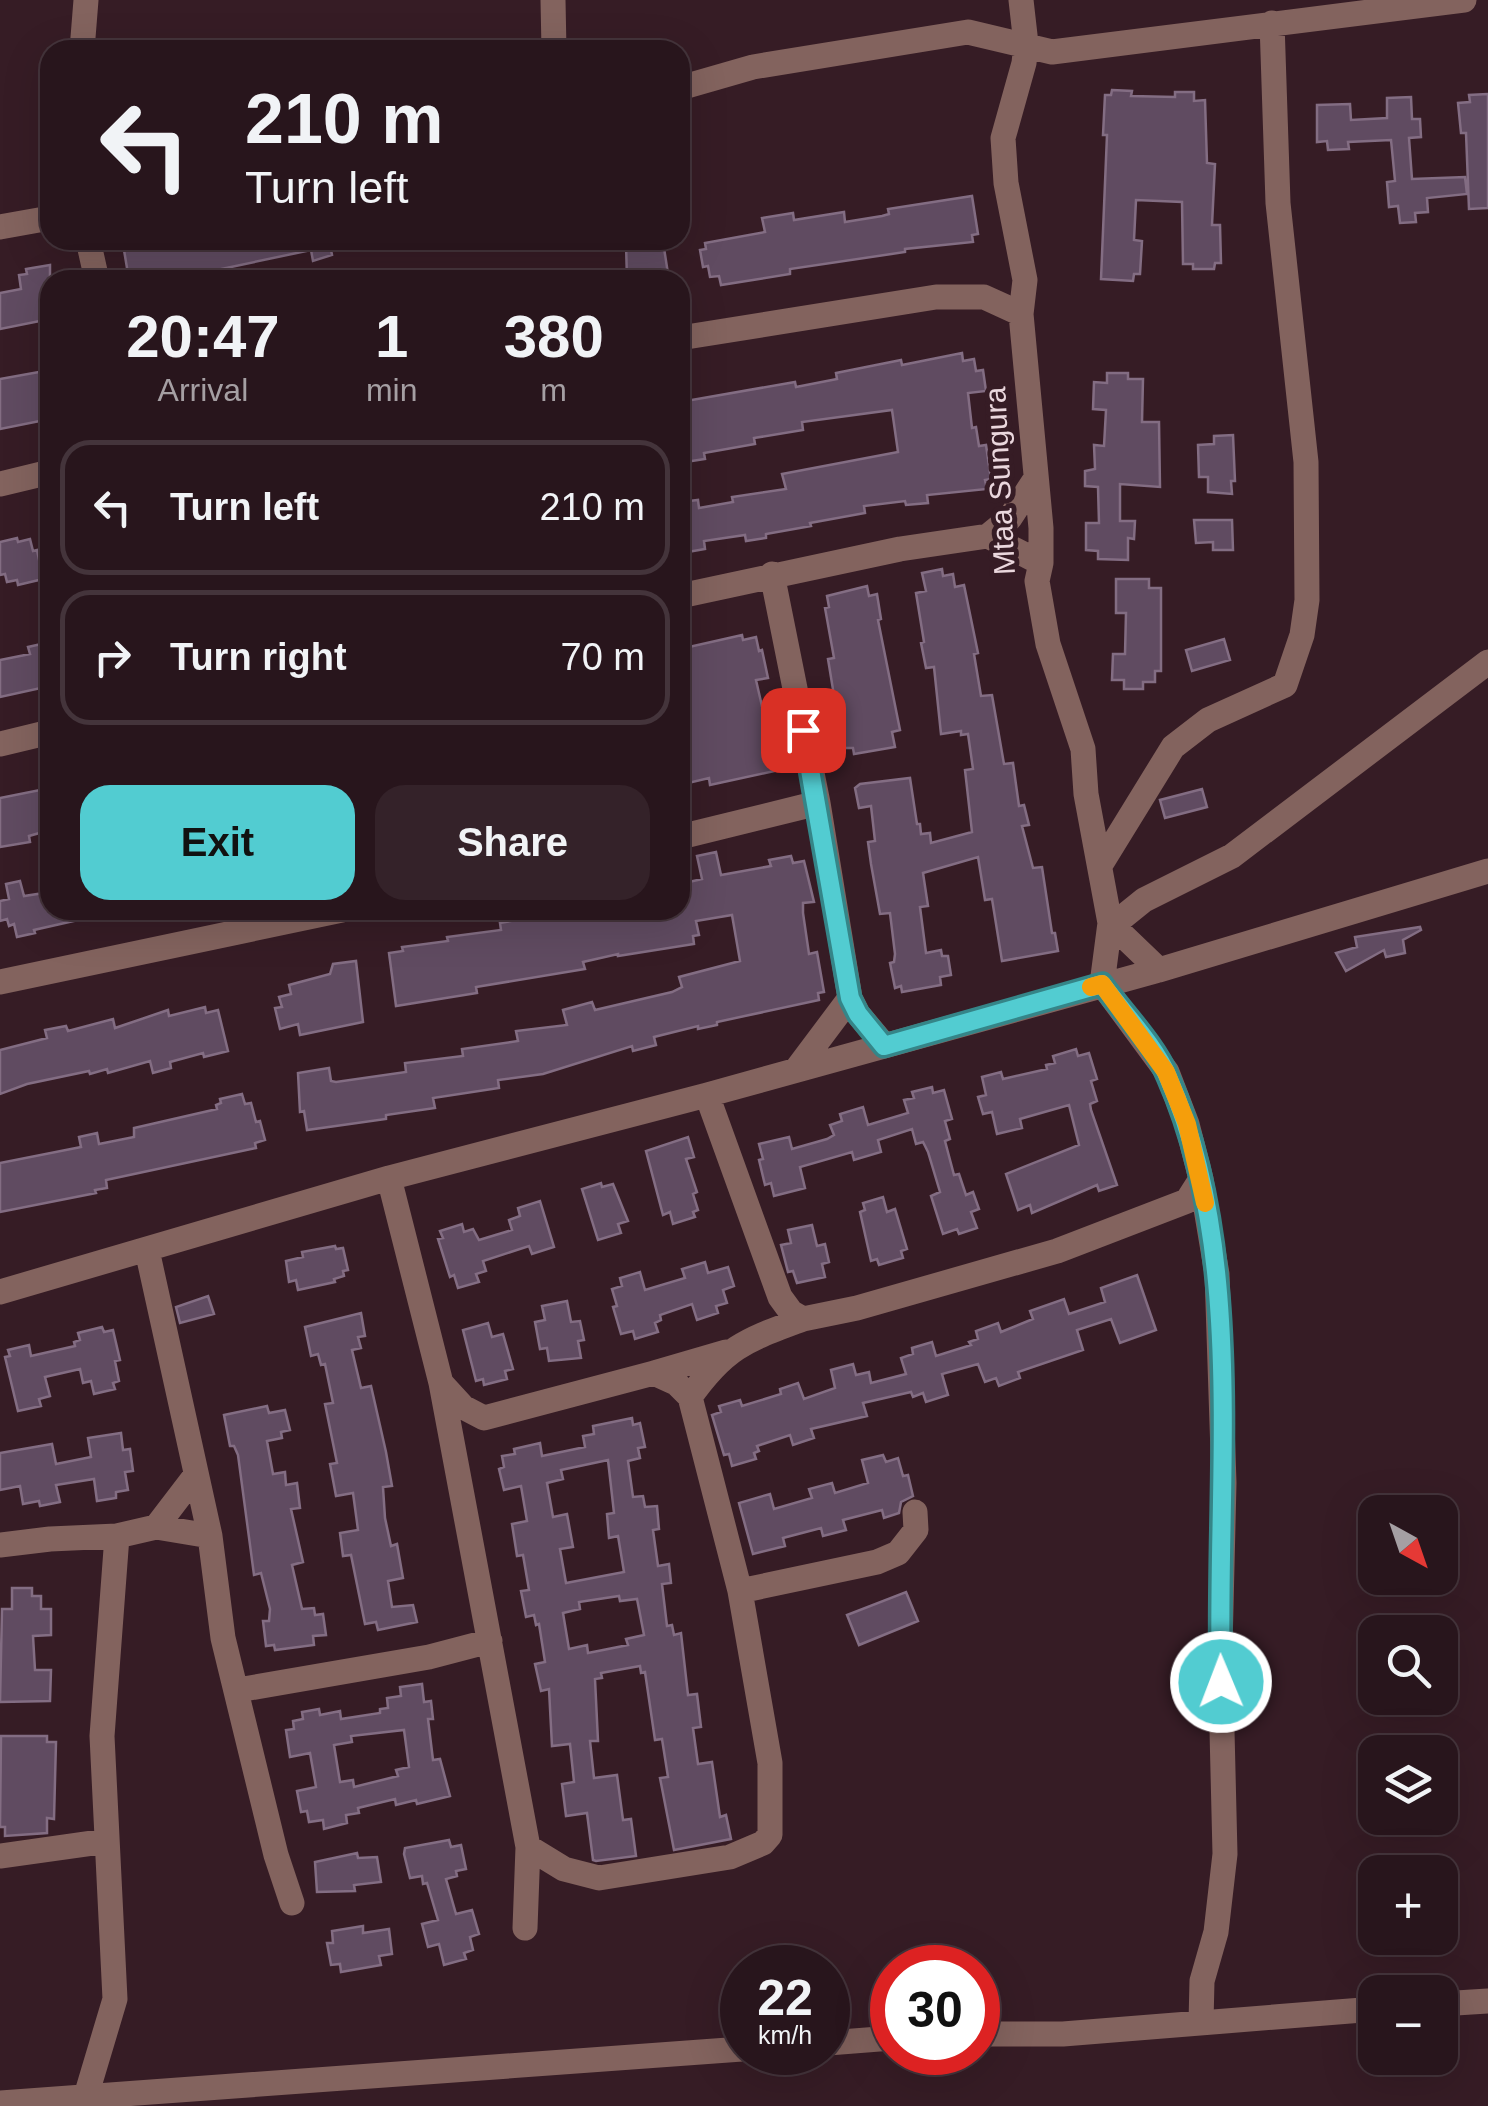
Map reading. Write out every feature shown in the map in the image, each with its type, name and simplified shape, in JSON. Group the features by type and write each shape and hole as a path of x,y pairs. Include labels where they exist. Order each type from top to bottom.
{"street":[{"path":"83,40 86,0"},
{"path":"553,0 554,40"},
{"name":"Mtaa Sungura","path":"1021,0 1024,63 1003,138 1006,182 1026,280 1022,314 1036,478 1040,562 1036,581 1048,644 1083,749 1086,794 1111,924 1102,984"},
{"path":"690,85 753,67 968,32 1052,52 1464,0"},
{"path":"1101,864 1173,747 1208,720 1285,685 1302,635 1308,567 1306,462 1278,203 1272,23"},
{"path":"0,227 40,220"},
{"path":"690,336 936,297 984,298 1022,314"},
{"path":"0,484 40,474"},
{"path":"690,594 900,549 988,536 1010,518 1036,478"},
{"path":"988,536 1040,562"},
{"path":"772,574 818,803 850,998 884,1046"},
{"path":"1158,970 1111,924 1144,900 1232,856 1488,662"},
{"path":"0,744 40,734"},
{"path":"690,835 818,803"},
{"path":"0,1292 388,1178 707,1095 1158,970 1488,871"},
{"path":"0,982 294,920"},
{"path":"1102,984 1166,1072 1187,1124 1213,1246 1224,1483 1220,1648 1225,1854 1216,1932 1202,1982 1201,2022"},
{"path":"796,1070 850,998"},
{"path":"707,1095 780,1297 791,1312 803,1319"},
{"path":"388,1178 441,1383 528,1847 524,1928"},
{"path":"441,1383 463,1407 484,1418 654,1374 728,1351 803,1319 857,1308 1057,1251 1187,1201 1201,1180"},
{"path":"147,1250 210,1536 223,1638 276,1855 292,1903"},
{"path":"767,1333 780,1297"},
{"path":"690,1396 728,1351"},
{"path":"528,1847 564,1870 600,1878 730,1857 763,1843 772,1827 770,1764 740,1591 690,1396 676,1383 654,1374"},
{"path":"156,1527 195,1476"},
{"path":"740,1591 877,1562 898,1553 916,1530 914,1512"},
{"path":"0,1546 117,1536 156,1527 210,1536"},
{"path":"86,2096 115,1999 102,1736 117,1536"},
{"path":"238,1690 429,1657 490,1642"},
{"path":"0,1856 107,1842"},
{"path":"1458,2003 1488,2001"},
{"path":"1000,2034 1062,2034 1358,2010"},
{"path":"0,2103 720,2050"}],"building":[{"path":"1112,90 1132,91 1131,96 1175,97 1175,92 1194,92 1194,101 1205,100 1207,163 1215,164 1212,225 1220,225 1221,263 1215,263 1214,269 1193,269 1193,264 1183,264 1182,202 1136,200 1134,240 1142,241 1140,274 1134,274 1133,281 1101,279 1105,95 1111,95"},
{"path":"1488,94 1488,208 1469,209 1466,133 1461,133 1458,103 1470,102 1469,95"},
{"path":"1411,97 1412,119 1420,119 1421,137 1409,138 1412,179 1465,177 1467,194 1427,198 1428,212 1415,213 1416,222 1400,223 1398,206 1389,207 1387,182 1395,181 1391,140 1348,142 1349,149 1328,150 1327,141 1317,142 1317,105 1350,104 1351,120 1387,118 1387,98"},
{"path":"972,196 978,234 972,235 973,242 905,249 721,285 719,276 710,277 708,266 703,267 700,250 706,249 705,243 765,232 762,218 793,213 794,220 844,212 845,222 889,214 888,209"},
{"path":"124,250 311,250 217,270 127,270"},
{"path":"311,250 331,250 332,255 313,261"},
{"path":"626,250 664,250 667,270 627,270"},
{"path":"50,265 50,270 40,270 40,321 0,329 0,293 21,289 19,275 27,274 26,269"},
{"path":"962,353 963,361 974,359 976,371 983,370 986,391 968,393 972,428 976,427 979,446 986,445 991,479 985,480 987,489 927,495 928,503 906,505 905,501 864,506 865,513 766,534 766,538 746,541 745,535 704,541 705,549 690,552 690,501 698,500 699,508 733,502 732,497 786,489 782,474 898,452 892,410 802,422 803,430 754,438 755,444 704,453 705,459 690,461 690,400 795,382 796,387 837,379 836,373 901,360 902,365"},
{"path":"40,372 40,421 0,429 0,379"},
{"path":"1107,373 1128,373 1128,379 1143,379 1142,422 1159,422 1160,487 1120,484 1120,521 1135,521 1134,539 1128,538 1128,560 1098,559 1098,551 1086,550 1086,523 1099,523 1098,487 1085,486 1085,471 1095,469 1094,445 1104,446 1106,410 1093,409 1094,382 1107,383"},
{"path":"1233,435 1232,494 1208,492 1208,477 1199,477 1198,445 1214,444 1214,436"},
{"path":"1194,520 1232,520 1233,550 1213,550 1213,542 1196,543"},
{"path":"30,539 33,551 37,550 40,580 18,585 17,580 7,582 5,574 0,575 0,542"},
{"path":"942,569 943,576 953,574 955,587 964,585 978,653 974,654 981,696 992,695 1004,764 1013,763 1019,806 1024,805 1029,825 1022,826 1033,868 1042,867 1058,951 1002,961 992,899 985,900 978,857 923,873 928,906 920,907 926,953 941,950 942,956 948,956 951,975 940,977 941,985 902,992 901,986 895,988 890,963 894,962 895,954 890,913 880,914 871,864 868,842 875,841 871,806 859,808 855,788 860,784 910,778 917,824 921,834 930,833 931,843 972,832 965,770 973,769 968,734 941,734 934,667 926,668 921,643 924,642 916,593 926,591 922,573"},
{"path":"1116,579 1149,579 1149,588 1161,588 1161,671 1155,671 1155,682 1143,682 1143,689 1124,689 1124,680 1112,680 1113,654 1125,654 1126,613 1116,613"},
{"path":"867,586 869,596 877,594 881,619 878,620 900,730 892,732 895,747 854,754 853,748 844,748 838,720 828,659 834,658 825,608 829,607 827,596"},
{"path":"742,635 743,640 756,637 768,678 756,680 764,715 770,728 777,726 782,751 775,752 779,770 710,785 709,778 690,783 690,647"},
{"path":"1224,639 1230,660 1192,671 1186,650"},
{"path":"40,644 40,688 0,697 0,660 30,654 28,647"},
{"path":"1202,789 1207,807 1165,818 1160,800"},
{"path":"40,790 40,833 29,836 30,842 0,847 0,798"},
{"path":"716,852 721,875 771,866 769,860 791,856 793,863 804,861 814,902 803,903 803,913 809,954 817,952 824,992 818,993 819,1000 654,1037 656,1045 633,1051 632,1046 543,1074 498,1080 499,1088 433,1098 435,1108 307,1130 304,1111 300,1112 298,1073 329,1068 331,1081 336,1082 406,1072 405,1063 463,1056 462,1049 518,1041 516,1031 567,1025 563,1010 592,1002 595,1010 672,992 682,987 679,977 740,961 732,915 696,921 699,935 693,936 694,944 618,954 583,962 585,969 476,987 477,993 396,1006 389,953 403,951 402,947 501,930 500,923 516,920 690,920 690,882 702,879 697,856"},
{"path":"20,881 24,896 40,894 40,920 78,920 17,937 14,924 9,926 7,919 0,921 0,901 9,899 6,884"},
{"path":"1420,927 1403,940 1405,953 1386,957 1384,950 1346,971 1336,953 1357,947 1355,937"},
{"path":"356,961 363,1022 300,1035 298,1024 280,1029 275,1008 282,1007 279,997 291,994 289,985 330,974 333,964"},
{"path":"205,1007 206,1013 218,1010 228,1051 170,1062 171,1068 153,1073 150,1061 108,1073 107,1069 90,1074 89,1071 27,1084 0,1094 0,1050 47,1038 45,1030 66,1026 68,1031 113,1019 115,1028 168,1010 169,1016"},
{"path":"1076,1049 1078,1056 1089,1053 1097,1079 1091,1081 1097,1101 1090,1104 1091,1110 1117,1185 1099,1191 1097,1185 1032,1213 1030,1205 1018,1210 1006,1174 1079,1145 1069,1105 1020,1119 1022,1128 997,1134 992,1112 983,1114 978,1097 986,1095 982,1077 1001,1072 1003,1079 1047,1069 1046,1065 1055,1063 1053,1056"},
{"path":"932,1087 933,1093 944,1090 952,1119 945,1121 950,1139 945,1141 954,1175 959,1174 966,1195 973,1192 979,1209 971,1212 977,1228 943,1234 931,1196 940,1192 928,1152 923,1142 916,1144 912,1129 878,1140 881,1152 854,1160 852,1152 800,1167 805,1188 774,1196 771,1183 765,1185 759,1144 789,1137 792,1149 827,1139 834,1135 830,1125 842,1121 840,1114 863,1107 868,1125 908,1113 904,1100 914,1098 912,1092"},
{"path":"242,1094 245,1104 251,1103 256,1122 260,1121 265,1140 255,1143 256,1148 106,1180 107,1188 95,1190 96,1193 0,1212 0,1163 81,1147 79,1137 97,1133 99,1144 134,1137 134,1128 217,1109 220,1099"},
{"path":"688,1137 694,1157 686,1159 697,1192 693,1194 698,1210 693,1212 695,1217 673,1224 670,1212 663,1215 646,1151"},
{"path":"601,1183 602,1187 613,1184 628,1221 618,1224 621,1233 598,1240 582,1189"},
{"path":"883,1197 887,1212 895,1209 907,1249 901,1251 903,1258 879,1265 877,1259 871,1261 860,1212 865,1210 863,1203"},
{"path":"540,1201 554,1247 532,1254 529,1246 483,1261 486,1271 476,1274 479,1282 458,1288 454,1275 450,1277 438,1239 443,1238 440,1231 462,1224 464,1232 473,1229 479,1240 512,1230 509,1220 520,1216 518,1208"},
{"path":"812,1225 817,1246 825,1244 829,1262 822,1264 825,1277 797,1283 793,1271 788,1272 781,1245 791,1243 788,1230"},
{"path":"343,1248 348,1270 343,1271 344,1276 334,1279 335,1282 298,1290 296,1280 289,1282 286,1261 303,1257 302,1252"},
{"path":"705,1262 708,1273 728,1267 734,1286 723,1290 727,1303 716,1306 718,1313 697,1320 692,1304 660,1315 661,1320 655,1323 658,1332 635,1339 633,1331 621,1334 612,1289 622,1286 620,1278 640,1272 645,1290 685,1278 682,1269"},
{"path":"1137,1275 1156,1330 1120,1343 1111,1319 1077,1330 1083,1350 1018,1372 1020,1378 999,1386 996,1378 985,1382 978,1364 942,1374 948,1395 926,1402 923,1393 913,1397 911,1392 863,1403 867,1416 811,1429 814,1438 793,1445 790,1435 757,1446 756,1459 732,1466 729,1454 724,1455 712,1415 721,1412 719,1406 740,1400 742,1406 781,1394 780,1389 798,1383 804,1399 835,1388 831,1370 853,1364 856,1375 869,1372 871,1383 906,1374 901,1358 913,1354 912,1348 932,1342 936,1356 971,1345 969,1342 978,1339 976,1331 998,1323 1001,1332 1033,1319 1030,1311 1064,1299 1069,1314 1105,1302 1101,1288"},
{"path":"208,1296 214,1314 180,1323 176,1307"},
{"path":"567,1301 571,1322 580,1321 584,1340 578,1341 581,1358 549,1361 547,1348 540,1349 535,1322 545,1320 542,1306"},
{"path":"361,1313 365,1336 358,1337 361,1348 352,1350 361,1388 371,1386 386,1452 392,1486 383,1487 385,1518 391,1546 397,1544 403,1578 388,1581 392,1607 413,1605 417,1622 378,1630 376,1622 365,1624 351,1555 343,1556 340,1533 358,1530 353,1493 336,1496 330,1464 337,1463 325,1404 333,1403 325,1364 321,1365 318,1354 311,1356 305,1327"},
{"path":"488,1323 492,1337 503,1334 513,1369 505,1371 507,1379 484,1385 483,1379 476,1381 463,1330"},
{"path":"102,1327 104,1332 113,1330 120,1360 115,1361 119,1381 113,1383 115,1389 94,1394 91,1381 83,1383 80,1369 45,1377 50,1396 39,1399 41,1406 18,1411 5,1357 10,1356 8,1350 29,1345 31,1356 75,1346 74,1342 80,1340 78,1333"},
{"path":"267,1406 269,1413 285,1410 290,1430 281,1432 282,1438 267,1441 273,1474 285,1472 286,1485 297,1483 300,1508 291,1509 303,1562 292,1565 302,1609 314,1608 315,1615 323,1614 326,1635 313,1636 314,1645 275,1650 274,1645 266,1646 263,1621 269,1621 270,1609 261,1573 254,1575 238,1455 230,1446 224,1415"},
{"path":"632,1418 633,1425 640,1423 645,1447 638,1448 640,1458 628,1461 633,1497 643,1496 645,1507 657,1506 659,1529 653,1530 658,1566 669,1564 671,1583 662,1584 667,1626 672,1625 674,1635 681,1633 688,1695 697,1694 701,1727 693,1728 698,1764 712,1762 720,1817 726,1815 731,1839 674,1850 660,1778 668,1777 662,1739 655,1740 645,1672 641,1673 640,1666 601,1673 602,1678 595,1679 598,1741 590,1741 594,1778 617,1775 623,1820 631,1819 636,1856 593,1860 587,1813 566,1816 562,1784 574,1782 570,1744 552,1746 549,1689 541,1691 535,1664 545,1662 539,1624 536,1625 534,1615 526,1617 521,1591 529,1590 523,1555 517,1556 512,1524 527,1521 521,1486 504,1490 499,1469 504,1467 502,1456 515,1454 514,1449 540,1443 542,1456 585,1447 583,1436 594,1434 593,1426","holes":["608,1460 614,1513 607,1514 609,1538 618,1536 624,1572 566,1583 560,1549 573,1547 567,1514 553,1517 547,1483 563,1479 561,1470","619,1596 620,1601 637,1599 644,1635 626,1639 628,1645 588,1653 587,1645 569,1649 563,1613 580,1609 579,1602"]},
{"path":"121,1433 123,1450 130,1449 133,1471 125,1472 128,1490 116,1492 116,1498 97,1501 94,1479 56,1485 60,1502 40,1506 39,1501 23,1504 20,1486 0,1490 0,1453 52,1444 56,1464 91,1457 88,1438"},
{"path":"883,1455 886,1462 898,1458 903,1476 908,1475 913,1496 901,1502 899,1513 884,1518 882,1510 843,1520 846,1530 823,1536 821,1528 783,1538 785,1546 753,1554 739,1503 770,1494 774,1509 812,1498 809,1489 832,1483 835,1493 868,1483 862,1460"},
{"path":"12,1588 32,1588 32,1596 41,1596 41,1609 51,1609 51,1635 33,1636 35,1670 51,1670 50,1701 0,1702 2,1609 12,1609"},
{"path":"906,1592 918,1621 859,1645 847,1615"},
{"path":"422,1684 424,1702 431,1701 433,1719 428,1719 433,1760 440,1759 450,1796 417,1804 416,1800 396,1805 395,1799 358,1808 359,1813 346,1815 347,1823 324,1829 323,1820 309,1822 307,1811 301,1812 297,1791 316,1787 310,1753 290,1757 286,1730 294,1729 293,1721 303,1719 302,1712 319,1709 320,1715 340,1711 341,1719 380,1713 380,1709 388,1708 387,1698 401,1696 400,1687","holes":["404,1730 409,1767 396,1770 398,1776 354,1787 353,1780 340,1782 334,1745 352,1742 351,1736"]},
{"path":"1,1736 47,1736 47,1742 56,1742 54,1819 47,1818 47,1833 5,1836 5,1827 0,1827"},
{"path":"449,1840 451,1847 461,1845 466,1869 446,1879 456,1914 472,1910 479,1934 470,1937 473,1950 464,1953 466,1959 444,1965 439,1944 428,1947 422,1924 438,1920 427,1883 423,1884 422,1876 410,1878 404,1854 405,1848"},
{"path":"357,1853 358,1858 377,1857 381,1882 354,1885 355,1891 317,1892 315,1862"},
{"path":"363,1926 363,1933 389,1929 392,1954 379,1956 381,1965 341,1972 340,1964 331,1965 327,1943 333,1943 332,1931"}],"slow traffic":[{"path":"1091,987 1102,984 1166,1072 1187,1124 1205,1203"}],"route":[{"path":"803,730 850,998 884,1046 1102,984 1166,1072 1187,1124 1201,1180 1216,1274 1224,1483 1221,1682"}]}
